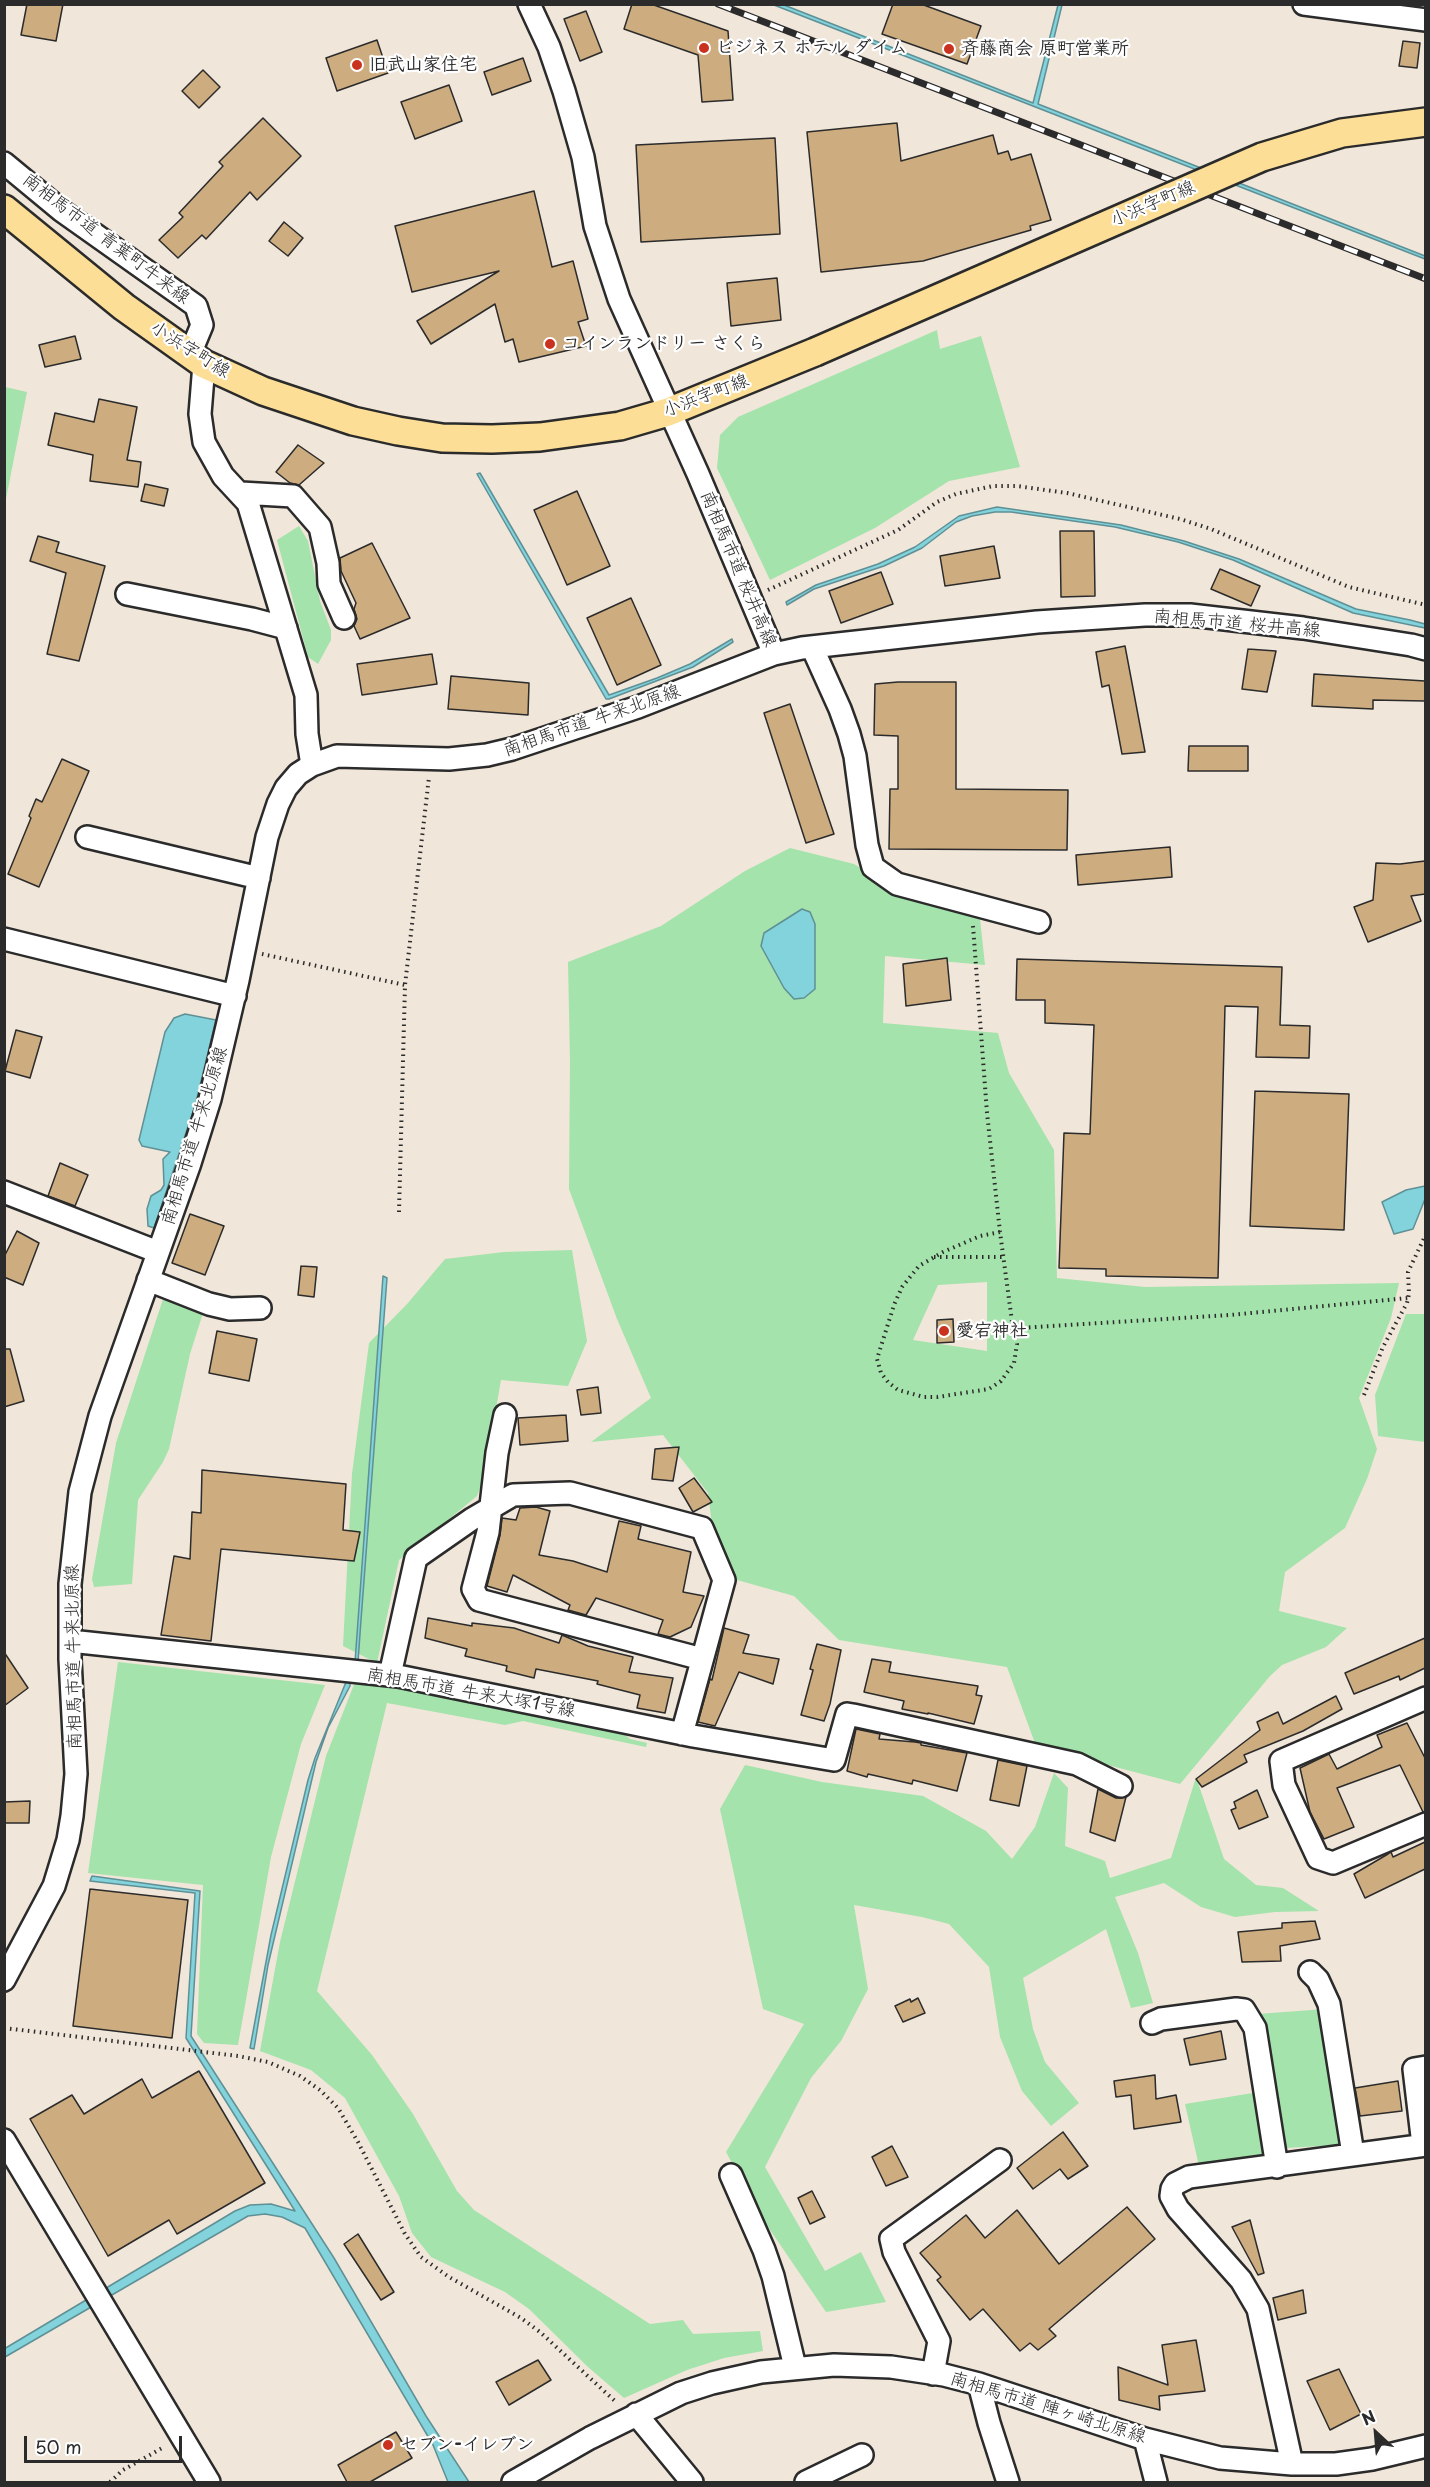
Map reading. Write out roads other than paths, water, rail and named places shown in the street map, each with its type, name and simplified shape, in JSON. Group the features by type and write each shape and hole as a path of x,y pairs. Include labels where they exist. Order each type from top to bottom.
{"main road":[{"name":"小浜字町線","path":"4,210 124,307 197,359 263,392 341,417 442,438 540,438 620,426 668,412 815,352 1262,157 1342,133 1425,122"}],"street":[{"name":"南相馬市道 桜井高線","path":"529,4 549,47 564,91 583,157 595,226 631,329 752,599 774,654 812,647 1036,622 1145,615 1190,615 1303,628 1425,649"},
{"path":"1304,4 1425,20"},
{"name":"南相馬市道 青葉町牛来線","path":"4,163 62,211 196,306 202,325 197,359 204,442 223,476 248,503 306,695 312,765"},
{"path":"241,493 293,496 320,527 325,542 329,585 344,618"},
{"path":"127,594 286,628"},
{"path":"812,647 849,734 873,867 897,884 1039,922"},
{"name":"南相馬市道 牛来北原線","path":"4,1980 44,1908 54,1886 68,1840 76,1774 70,1641 71,1565 80,1492 100,1416 210,1099 235,996 267,837 286,788 298,774 312,765 345,755 431,758 487,755 536,743 660,699 774,654"},
{"path":"87,837 259,878"},
{"path":"4,939 235,996"},
{"path":"4,1192 158,1252"},
{"path":"148,1280 209,1304 230,1309 260,1308"},
{"path":"505,1415 490,1508 489,1532 473,1589 479,1600 702,1659"},
{"path":"390,1675 416,1558 427,1548 513,1495 570,1493 702,1528 724,1580 682,1734"},
{"name":"南相馬市道 牛来大塚1号線","path":"70,1641 390,1675 682,1734 834,1760 847,1714 1077,1764 1120,1786"},
{"path":"1425,1698 1281,1761 1284,1785 1318,1858 1333,1863 1425,1824"},
{"path":"1310,1972 1318,1980 1329,2004 1353,2154"},
{"path":"1152,2023 1161,2019 1236,2009 1244,2010 1255,2028 1277,2167"},
{"path":"1292,2464 1258,2309 1241,2280 1178,2209 1171,2196 1175,2184 1189,2177 1277,2167 1424,2145 1414,2069 1425,2067"},
{"path":"4,2140 209,2482"},
{"path":"933,2374 939,2341 894,2252 891,2239 1000,2160"},
{"path":"731,2175 773,2276 795,2367"},
{"name":"南相馬市道 陣ヶ崎北原線","path":"513,2482 563,2452 681,2393 712,2383 795,2367 872,2365 980,2384 1145,2439 1220,2458 1292,2464 1336,2464 1372,2459 1425,2446"},
{"path":"980,2384 989,2423 1008,2482"},
{"path":"636,2414 692,2482"},
{"path":"1145,2439 1156,2482"},
{"path":"806,2482 862,2455"}],"water":[{"path":"774,5 784,5 1033,103 1058,5 1062,5 1038,104 1425,256 1425,259"},
{"path":"480,473 609,695 690,664 732,639 733,642 693,667 606,699 477,474"},
{"path":"997,507 1121,525 1184,541 1239,559 1356,609 1425,624 1425,628 1353,613 1233,560 1178,542 1115,527 1011,512 972,516 956,522 922,548 884,566 814,589 787,605 786,602 816,585 878,564 915,547 959,516"},
{"path":"802,909 810,912 815,924 815,989 804,998 794,999 784,988 761,946 764,933"},
{"path":"185,1014 216,1020 195,1106 154,1228 148,1226 147,1209 151,1196 161,1190 164,1185 163,1159 170,1152 142,1146 139,1140 165,1032 174,1018"},
{"path":"1425,1186 1425,1199 1413,1229 1394,1234 1382,1202 1406,1190"},
{"path":"383,1276 387,1278 358,1662 355,1662"},
{"path":"346,1682 350,1683 350,1686 328,1728 316,1762 268,1965 254,2049 250,2048 271,1935 308,1780 315,1758"},
{"path":"92,1876 200,1891 191,2036 334,2258 426,2416 469,2482 448,2482 433,2445 305,2228 282,2217 265,2214 248,2216 5,2357 4,2349 235,2211 250,2205 271,2204 295,2211 186,2038 195,1893 90,1881"}],"railway":[{"path":"718,4 1426,279"}],"place":[{"name":"ビジネス ホテル ダイム","path":"704,48"},
{"name":"斉藤商会 原町営業所","path":"949,49"},
{"name":"旧武山家住宅","path":"357,65"},
{"name":"コインランドリー さくら","path":"550,344"},
{"name":"愛宕神社","path":"944,1331"},
{"name":"セブン-イレブン","path":"388,2445"}]}
